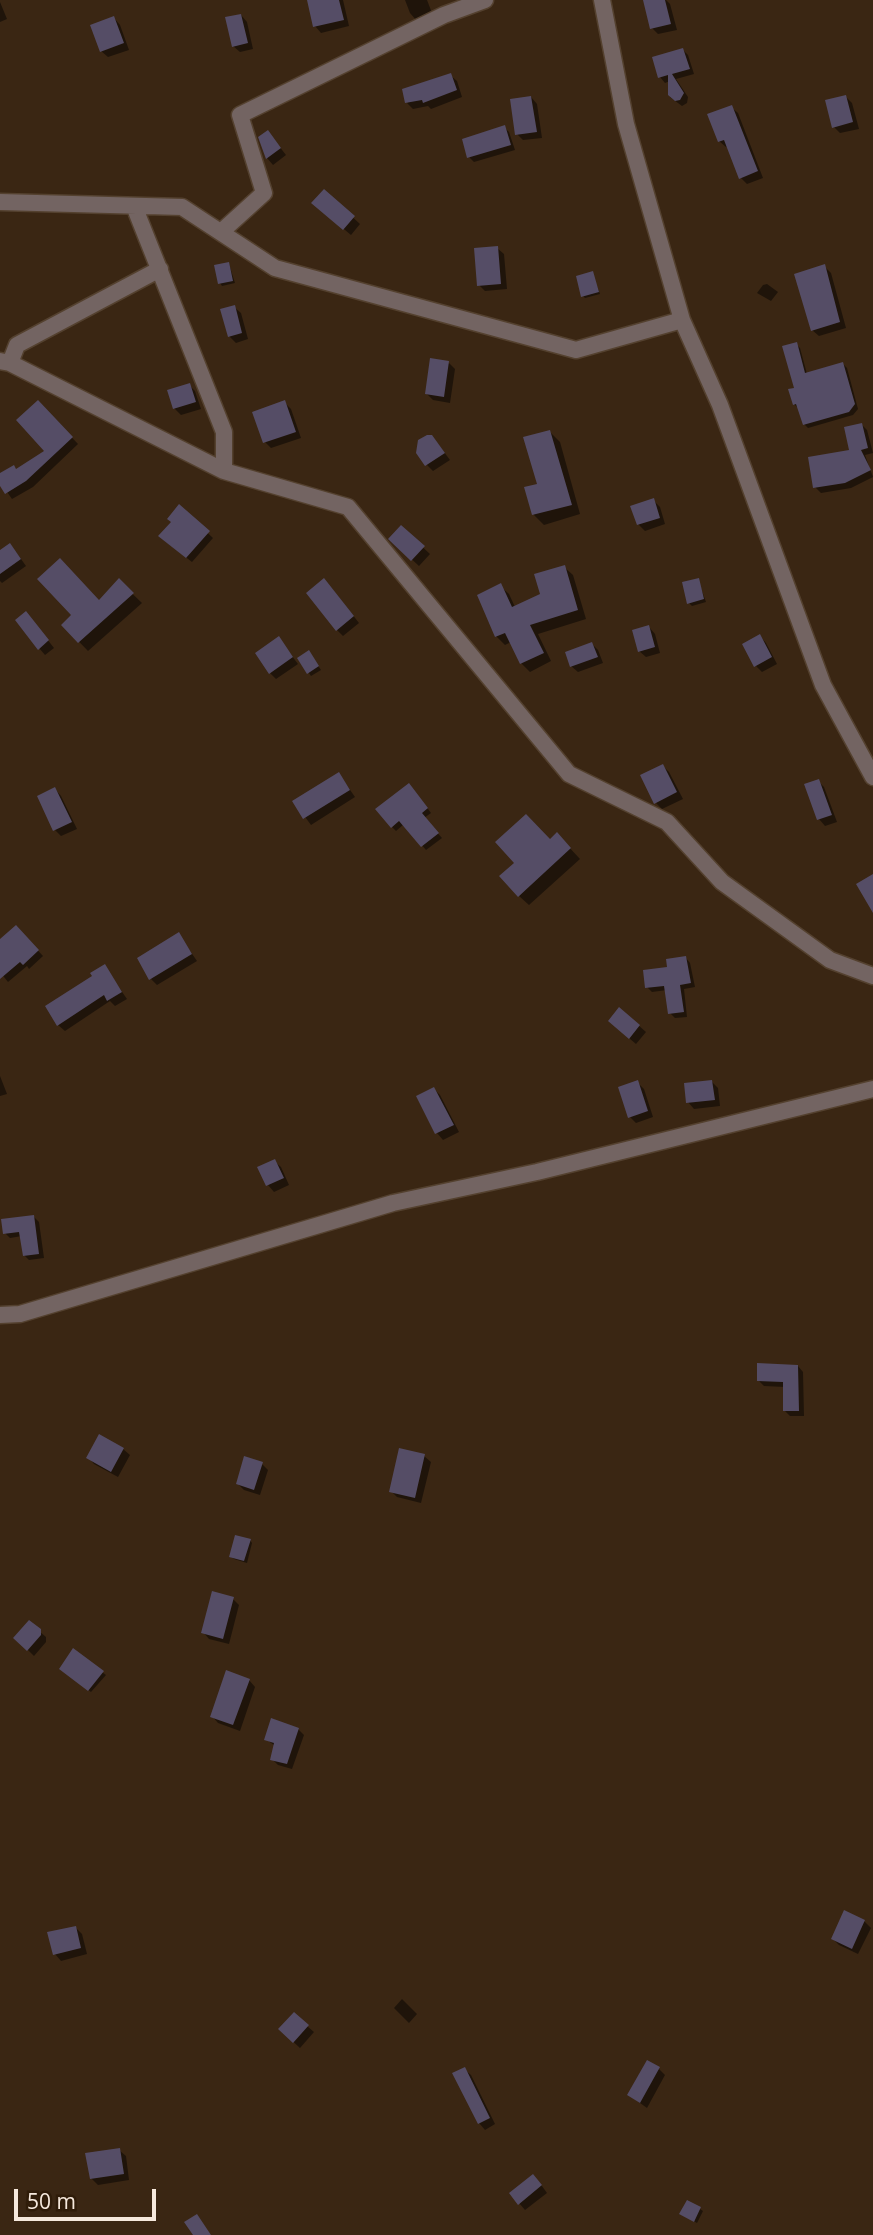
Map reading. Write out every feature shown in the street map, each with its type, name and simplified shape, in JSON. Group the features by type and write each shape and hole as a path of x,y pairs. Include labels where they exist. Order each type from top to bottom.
{"street":[{"path":"220,232 264,193 240,115 444,15 485,0"},
{"path":"602,0 626,124 682,320 720,405 822,685 873,777"},
{"path":"0,202 182,207 275,268 576,350 682,320"},
{"path":"134,206 224,432 224,471"},
{"path":"160,269 17,345 5,362 224,471 348,507 569,774 667,822 722,882 830,960 873,976"},
{"path":"0,1315 20,1314 393,1203 537,1172 873,1089"}],"building":[{"path":"307,0 339,0 344,20 313,27"},
{"path":"643,0 665,0 671,24 650,29"},
{"path":"241,14 248,43 232,47 225,17"},
{"path":"114,16 124,43 100,52 90,25"},
{"path":"683,48 690,69 672,74 684,93 680,100 675,101 668,95 668,75 658,78 652,57"},
{"path":"451,73 457,90 423,103 422,100 405,103 402,89"},
{"path":"846,95 853,122 832,128 825,100"},
{"path":"531,96 537,132 515,135 510,99"},
{"path":"732,105 758,171 739,179 724,140 718,142 707,114"},
{"path":"505,125 511,145 467,158 462,139"},
{"path":"268,130 281,148 266,159 258,137"},
{"path":"324,189 355,216 343,230 311,203"},
{"path":"498,246 501,284 477,286 474,248"},
{"path":"229,262 233,281 218,284 214,265"},
{"path":"825,264 840,322 811,331 794,274"},
{"path":"593,271 599,292 581,297 576,276"},
{"path":"235,305 242,333 228,337 220,309"},
{"path":"797,342 805,373 843,362 855,404 849,412 803,425 788,389 794,388 782,346"},
{"path":"430,358 449,361 444,397 425,394"},
{"path":"190,383 196,402 173,409 167,390"},
{"path":"38,400 73,437 26,481 5,494 0,486 0,473 14,465 16,469 44,451 16,420"},
{"path":"285,400 296,432 263,443 252,412"},
{"path":"862,423 868,448 861,450 871,470 845,483 813,488 808,457 849,450 844,427"},
{"path":"550,430 572,505 532,515 524,487 537,484 523,437"},
{"path":"432,435 445,453 425,466 416,453 418,440"},
{"path":"654,498 660,518 637,525 630,506"},
{"path":"179,504 210,531 186,558 158,536 171,522 167,519"},
{"path":"401,525 425,546 411,561 388,539"},
{"path":"10,543 21,559 0,574 0,550"},
{"path":"60,558 99,600 119,578 134,593 78,643 61,625 71,615 37,579"},
{"path":"565,565 578,610 530,625 544,653 520,664 505,633 495,637 477,595 501,583 512,607 540,594 534,574"},
{"path":"324,578 354,616 336,631 306,593"},
{"path":"699,578 704,599 687,604 682,582"},
{"path":"26,611 49,640 38,650 15,620"},
{"path":"649,625 655,647 638,652 632,630"},
{"path":"760,634 772,657 754,667 742,644"},
{"path":"279,636 293,657 269,674 255,653"},
{"path":"592,642 598,657 570,667 565,652"},
{"path":"309,650 319,666 307,674 297,658"},
{"path":"663,764 677,792 654,804 640,775"},
{"path":"339,772 350,790 303,819 292,801"},
{"path":"819,779 832,815 817,820 804,784"},
{"path":"409,783 428,808 422,813 439,833 421,847 399,821 391,828 375,809"},
{"path":"55,787 72,822 53,831 37,796"},
{"path":"526,814 550,839 557,832 571,848 518,897 499,876 514,863 495,842"},
{"path":"873,874 873,913 856,884"},
{"path":"16,925 39,950 23,965 20,962 0,979 0,939"},
{"path":"179,932 192,954 149,980 137,958"},
{"path":"686,956 691,983 680,985 684,1012 668,1014 664,986 645,988 643,970 667,967 666,959"},
{"path":"105,964 122,992 107,1001 104,995 57,1026 45,1006 92,976 90,973"},
{"path":"619,1007 640,1025 629,1039 608,1021"},
{"path":"638,1080 648,1111 628,1118 618,1087"},
{"path":"712,1080 715,1100 686,1103 684,1083"},
{"path":"434,1087 454,1125 435,1134 416,1096"},
{"path":"275,1159 284,1178 266,1186 257,1167"},
{"path":"34,1215 39,1254 23,1256 19,1232 3,1234 1,1219"},
{"path":"757,1363 798,1365 799,1411 783,1411 783,1382 757,1381"},
{"path":"99,1434 124,1448 111,1472 86,1458"},
{"path":"399,1448 425,1454 415,1498 389,1492"},
{"path":"244,1456 263,1462 254,1490 236,1484"},
{"path":"235,1535 251,1539 244,1561 229,1557"},
{"path":"212,1591 234,1597 223,1639 201,1633"},
{"path":"29,1620 41,1629 41,1635 27,1651 13,1638"},
{"path":"73,1648 104,1671 88,1691 59,1669"},
{"path":"226,1670 250,1679 233,1725 210,1717"},
{"path":"271,1718 299,1728 287,1764 270,1760 274,1743 264,1740"},
{"path":"844,1910 865,1920 852,1949 831,1939"},
{"path":"76,1926 81,1948 53,1955 47,1932"},
{"path":"294,2012 309,2025 293,2043 278,2029"},
{"path":"647,2060 660,2067 640,2103 627,2095"},
{"path":"465,2067 490,2118 478,2124 452,2073"},
{"path":"120,2148 124,2174 90,2179 85,2153"},
{"path":"533,2174 542,2185 518,2205 509,2193"},
{"path":"687,2200 701,2207 694,2222 679,2214"},
{"path":"197,2214 211,2235 193,2235 184,2222"}]}
